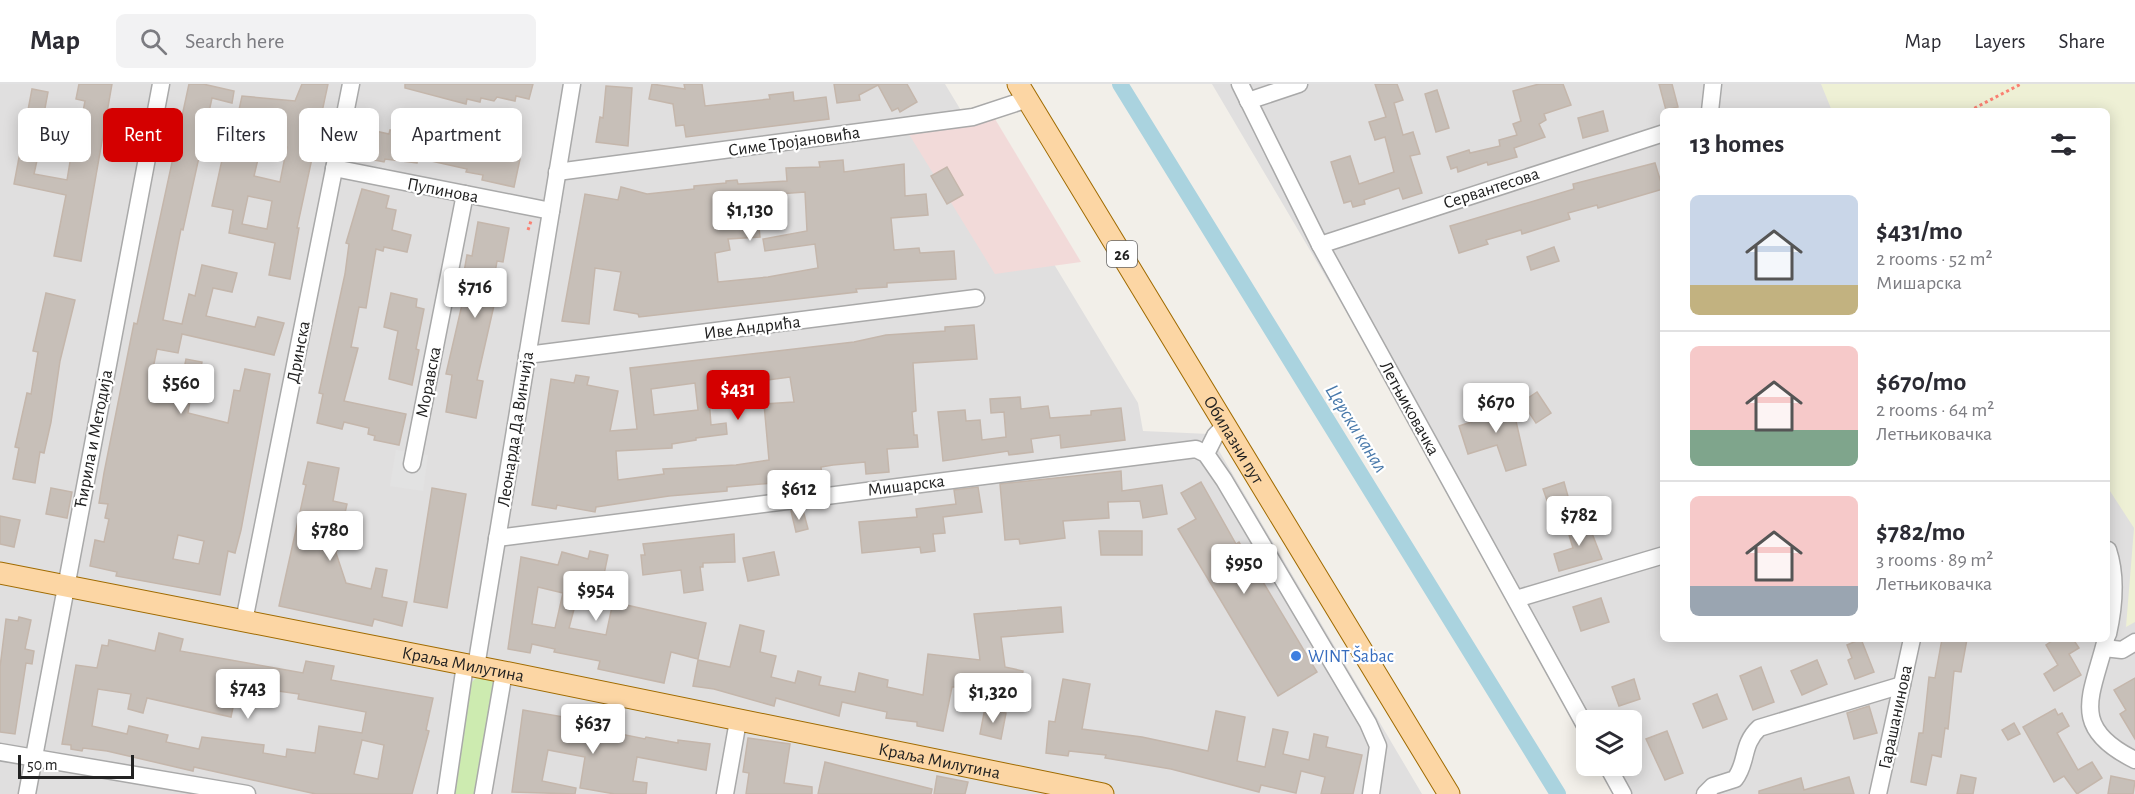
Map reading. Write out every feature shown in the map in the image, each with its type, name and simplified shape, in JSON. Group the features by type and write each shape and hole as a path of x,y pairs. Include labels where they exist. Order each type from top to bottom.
{"main road":[{"name":"Обилазни пут","path":"1023,92 1449,794"},
{"name":"Краља Милутина","path":"0,573 504,672 1103,794"},
{"path":"1430,794 1433,768"}],"street":[{"name":"Ћирила и Методија","path":"27,794 161,84"},
{"name":"Дринска","path":"244,621 351,84"},
{"name":"Леонарда Да Винчија","path":"446,794 497,538 572,84"},
{"name":"Летњиковачка","path":"1240,84 1320,245 1577,710"},
{"path":"1248,100 1299,84"},
{"path":"1710,108 1713,84"},
{"name":"Симе Тројановића","path":"557,172 973,117 1023,92"},
{"name":"Сервантесова","path":"1320,245 1660,135"},
{"name":"Пупинова","path":"334,168 551,212"},
{"name":"Моравска","path":"412,464 465,194"},
{"name":"Иве Андрића","path":"527,355 976,298"},
{"path":"1226,424 1215,436 1206,454 1230,489 1376,738 1378,753 1371,794"},
{"name":"Мишарска","path":"497,538 1166,451 1196,448 1206,454"},
{"path":"1516,599 1660,556"},
{"path":"2110,562 2113,580 2113,612 2110,624"},
{"name":"Гарашанинова","path":"1878,794 1911,642"},
{"path":"2106,642 2090,693 2094,726 2108,744 2135,760"},
{"path":"2108,642 2122,650 2135,642"},
{"path":"483,794 504,672"},
{"path":"1705,794 1713,786 1735,779 1741,767 1746,745 1759,728 1902,684"},
{"path":"725,794 738,721"},
{"path":"0,752 223,792 247,794"},
{"path":"1613,776 1623,794"}],"path":[{"path":"1975,108 2021,84"}],"shaded area":[{"path":"0,84 945,84 1138,403 1143,431 1209,434 1422,794 0,794"},
{"path":"1212,84 2135,84 2135,794 1631,794 1620,776 1642,776 1642,710 1581,710"},
{"path":"995,119 1081,262 995,274 907,131"},
{"path":"396,450 428,455 423,491 390,486"}],"green space":[{"path":"1821,84 2135,84 2135,622 2126,627 2134,528 2110,491 2110,108 1831,108"},
{"path":"478,676 491,679 495,684 478,794 450,794 470,684"}],"building":[{"path":"79,84 112,84 108,108 103,108 103,135 81,261 54,256 66,195 14,184 18,162 37,162 34,174 67,180 70,162 91,162 91,108 84,108 85,101 76,99"},
{"path":"189,84 203,84 234,91 232,103 212,98 210,108 195,108 195,162 198,162 183,230 181,229 163,320 182,324 189,294 195,296 202,265 237,273 232,292 213,288 206,316 255,327 258,317 284,323 274,355 182,334 178,353 157,349 152,373 182,379 186,359 202,362 197,390 192,389 188,413 228,423 234,390 240,391 245,369 270,374 241,530 235,553 228,551 220,595 116,576 117,572 90,566 95,540 104,542 109,519 105,518 108,504 99,503 134,323 137,324 172,162 183,162 183,112","holes":["178,535 204,541 199,564 173,559"]},
{"path":"302,84 328,84 323,108 299,108 299,162 311,162 297,228 299,228 290,279 269,275 275,243 229,233 233,210 212,206 222,162 257,162 254,176 280,182 284,162 287,162 287,108 239,108 242,96 295,101","holes":["248,196 272,201 267,229 242,224"]},
{"path":"405,84 533,84 529,99 516,96 515,101 497,97 494,101 481,98 480,102 467,99 466,104 405,88"},
{"path":"652,84 685,89 684,84 702,84 705,106 770,99 769,95 793,92 794,101 826,97 829,119 686,137 684,125 676,126 673,104 649,99"},
{"path":"834,84 907,84 917,102 900,112 898,108 892,111 878,85 859,95 860,100 837,103"},
{"path":"1375,84 1397,84 1403,100 1394,103 1403,135 1413,132 1420,154 1410,156 1422,193 1403,199 1399,188 1364,200 1365,204 1353,207 1351,201 1344,203 1331,162 1350,156 1359,184 1394,172 1385,137 1375,140 1369,122 1386,117"},
{"path":"1539,84 1563,84 1571,105 1544,114 1546,120 1539,124 1545,137 1514,148 1517,157 1488,165 1487,162 1458,172 1457,167 1451,169 1447,157 1469,150 1470,153 1500,146 1499,140 1517,135 1513,124 1521,121 1513,91"},
{"path":"1659,84 1672,84 1678,107 1665,108"},
{"path":"606,86 632,88 628,146 596,142 600,117 603,118"},
{"path":"32,89 48,92 45,108 28,108"},
{"path":"1437,90 1449,128 1436,132 1425,94"},
{"path":"1603,111 1608,131 1583,138 1578,118"},
{"path":"390,130 391,160 379,161 379,132 389,134"},
{"path":"843,160 844,172 904,164 905,196 926,194 928,215 891,218 894,250 919,248 920,253 954,251 956,279 887,283 887,287 856,289 857,292 639,317 638,314 614,310 621,272 595,268 589,324 562,321 585,194 618,200 621,187 647,194 694,189 694,186 726,183 726,181 737,180 738,184 787,181 786,168 820,167 819,162","holes":["805,192 807,231 763,239 765,251 815,244 818,268 768,277 718,282 715,253 730,250 728,239 760,237 757,209 779,207 778,194"]},
{"path":"436,162 519,162 514,187 482,180 483,175 466,172 467,169"},
{"path":"1655,163 1660,179 1660,190 1598,208 1597,205 1568,213 1570,219 1522,234 1521,230 1486,240 1488,244 1459,253 1450,226 1574,189 1573,184"},
{"path":"947,167 963,195 947,204 931,176"},
{"path":"362,189 389,196 386,208 396,210 392,230 411,235 407,252 384,247 383,251 376,249 366,308 359,307 351,347 358,348 344,401 406,414 399,445 374,440 375,436 368,434 369,428 344,422 342,429 317,423 323,394 319,393 345,274 349,244 346,243"},
{"path":"478,222 509,228 503,262 497,261 490,301 495,301 477,380 483,381 476,418 446,412 452,375 446,374 464,296 460,295 467,255 472,256"},
{"path":"1554,247 1559,261 1531,270 1527,257"},
{"path":"46,293 75,300 60,361 51,422 44,453 40,452 35,483 13,479 19,448 15,447 27,393 31,394 38,352 33,351"},
{"path":"391,293 417,299 416,307 424,309 412,385 389,379 398,331 384,327"},
{"path":"974,325 977,359 913,363 916,411 912,412 914,435 917,435 918,447 887,449 889,472 866,474 865,462 833,465 821,467 822,475 796,479 798,489 786,491 784,482 727,487 727,491 669,496 596,507 595,512 557,505 556,509 532,505 551,379 574,383 576,375 589,377 587,385 618,391 610,431 637,429 630,368 854,342 886,335 945,331 945,327","holes":["744,377 745,383 790,377 794,402 764,404 769,460 736,465 663,469 664,474 618,480 616,451 672,448 672,444 727,434 726,423 711,425 708,385 713,385 713,380","695,383 698,410 654,415 651,389"]},
{"path":"1537,392 1551,413 1536,423 1522,402"},
{"path":"1495,393 1505,413 1513,408 1526,465 1506,471 1497,445 1468,454 1459,426 1489,416 1480,400"},
{"path":"1020,397 1021,409 1048,406 1050,418 1091,415 1091,411 1121,408 1125,440 1061,448 1060,435 1031,439 1033,452 1009,455 1008,451 943,461 938,412 965,410 966,421 980,420 982,440 1006,437 1004,412 991,413 990,399"},
{"path":"308,462 339,468 333,501 347,504 336,553 346,583 371,589 376,568 387,570 382,597 407,602 402,626 374,619 372,626 279,606 306,485 303,484"},
{"path":"1121,471 1122,491 1162,485 1167,514 1143,518 1140,501 1108,502 1109,518 1063,521 1065,538 1020,544 1019,539 1005,540 1000,484"},
{"path":"1201,482 1236,544 1239,542 1317,672 1278,696 1178,529 1196,519 1181,493"},
{"path":"1564,482 1569,500 1549,506 1543,489"},
{"path":"978,487 982,512 943,517 945,533 933,534 935,551 921,553 920,547 862,553 859,522 917,517 916,509 956,504 954,490"},
{"path":"51,488 72,492 67,518 46,514"},
{"path":"432,488 466,494 447,608 414,602"},
{"path":"803,510 808,529 796,532 791,511"},
{"path":"0,516 20,520 14,547 0,544"},
{"path":"1586,518 1602,559 1559,571 1554,554 1573,548 1566,525"},
{"path":"1099,531 1142,531 1142,555 1101,555"},
{"path":"734,534 735,562 703,563 703,567 700,567 703,590 684,593 681,570 643,575 641,555 645,555 643,544"},
{"path":"590,551 608,555 603,579 583,575 569,628 606,635 613,602 706,623 698,659 671,652 664,683 598,669 600,661 554,652 555,649 532,644 530,653 508,649 521,557 558,565 562,552 588,559","holes":["538,587 563,593 555,628 532,624"]},
{"path":"774,552 779,575 748,581 743,558"},
{"path":"608,580 627,582 626,598 607,597"},
{"path":"1601,598 1609,622 1581,631 1573,607"},
{"path":"1061,607 1063,632 1001,637 1005,667 1023,671 1020,686 957,675 956,687 952,687 943,731 917,726 917,722 886,718 887,712 842,702 839,716 776,698 774,706 714,689 693,686 698,660 730,667 740,625 764,631 760,652 776,656 771,677 795,683 798,671 821,677 819,685 855,692 859,673 888,680 887,687 923,695 928,654 980,660 974,614"},
{"path":"19,617 31,620 25,649 34,651 32,664 26,663 15,734 0,732 0,667 6,619 18,621"},
{"path":"159,633 183,639 180,651 303,673 306,661 334,666 331,680 433,698 426,730 429,731 412,794 316,794 194,767 193,771 107,751 71,749 71,745 62,744 76,665 97,668 102,645 108,646 109,640 155,651","holes":["237,688 270,695 271,690 299,694 298,699 366,712 362,733 319,726 315,753 287,749 286,757 263,753 264,745 202,737 199,749 166,742 168,735 129,726 127,734 92,726 98,689 131,694 128,709 143,713 147,698 231,717","362,740 384,745 378,779 354,774"]},
{"path":"1862,642 1874,672 1855,679 1848,660 1852,658 1847,645"},
{"path":"1941,642 1966,642 1961,672 1954,671 1948,729 1945,728 1941,757 1932,755 1926,785 1911,782 1919,733 1923,733 1929,677 1935,678"},
{"path":"2050,642 2075,642 2079,648 2069,654 2081,675 2054,691 2044,674 2058,665 2046,645"},
{"path":"1817,660 1827,684 1802,695 1791,671"},
{"path":"1761,667 1774,702 1753,710 1740,676"},
{"path":"2135,678 2135,739 2120,714 2126,710 2114,690"},
{"path":"1063,679 1090,684 1082,729 1142,737 1208,751 1216,711 1245,717 1237,761 1265,767 1273,729 1288,732 1283,754 1309,760 1314,734 1328,737 1326,747 1362,755 1353,794 1321,794 1325,777 1301,771 1296,793 1261,785 1259,792 1171,769 1105,758 1106,755 1069,751 1068,756 1046,753 1049,721 1055,722"},
{"path":"1634,679 1640,699 1619,706 1612,687"},
{"path":"1717,694 1727,719 1703,728 1693,704"},
{"path":"1869,706 1877,733 1854,739 1847,713"},
{"path":"985,708 1006,713 1001,739 980,734"},
{"path":"2055,709 2058,715 2062,713 2069,726 2057,733 2078,770 2092,762 2102,778 2077,794 2064,776 2054,782 2023,727"},
{"path":"523,710 587,721 586,727 645,739 646,737 678,743 678,740 710,744 706,770 637,757 633,781 647,783 646,794 615,794 580,788 585,757 548,750 542,781 576,788 575,794 512,792"},
{"path":"2014,723 2020,734 2008,740 2002,730"},
{"path":"1667,731 1683,773 1665,780 1646,739"},
{"path":"748,738 790,744 784,783 812,787 812,794 746,794 749,773 743,772"},
{"path":"825,762 932,789 931,794 818,794"},
{"path":"1961,775 1976,778 1973,794 1957,794"},
{"path":"937,776 968,782 965,794 934,794"},
{"path":"2111,776 2135,781 2133,794 2108,794"},
{"path":"1849,777 1854,794 1759,794 1759,791 1801,778 1804,790"}],"waterway":[{"name":"Церски канал","path":"1120,84 1558,794"}],"place":[{"name":"WINT Šabac","path":"1296,656"}]}
